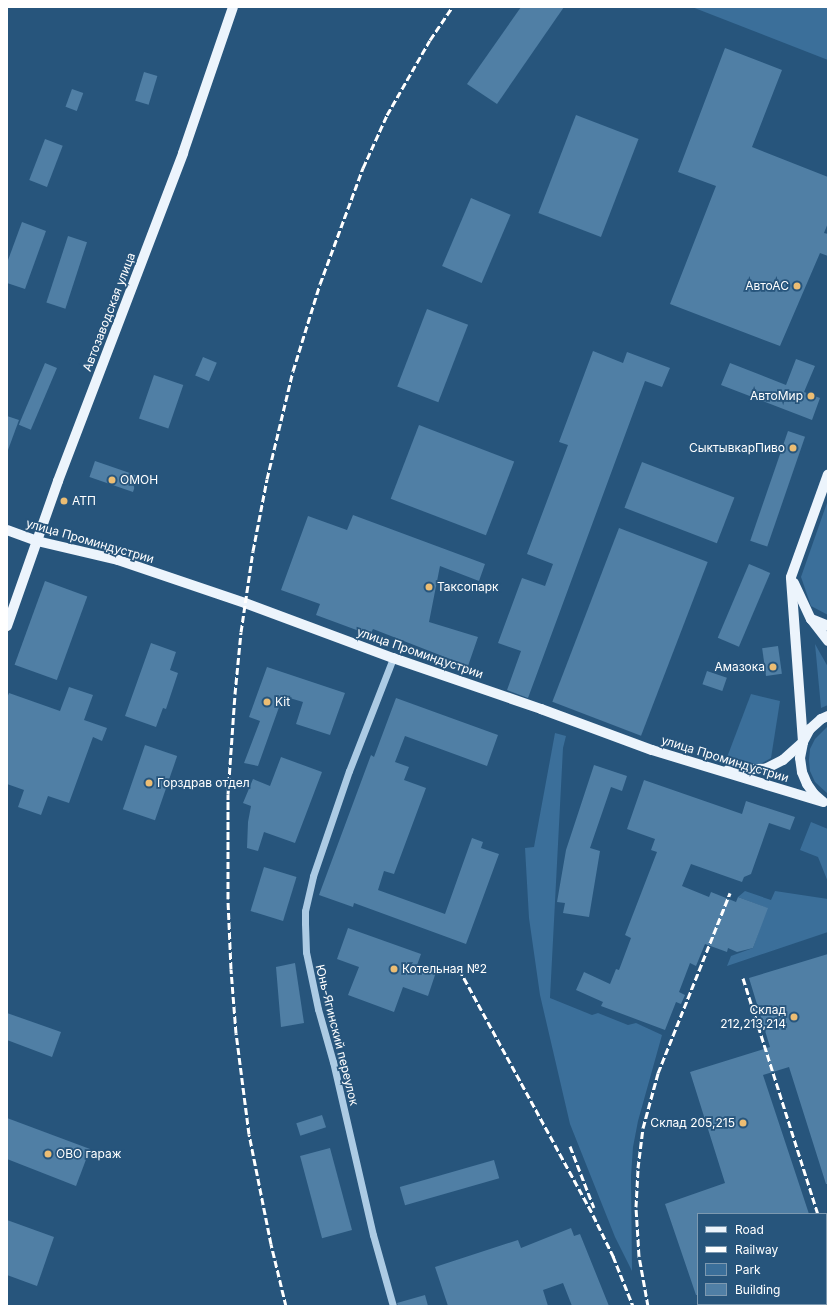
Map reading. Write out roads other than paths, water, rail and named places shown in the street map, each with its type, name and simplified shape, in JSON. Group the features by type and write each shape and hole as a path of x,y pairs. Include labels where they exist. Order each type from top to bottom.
{"main road":[{"name":"Автозаводская улица","path":"7,626 58,481 183,153 233,7"},
{"path":"826,804 814,794 807,784 802,772 800,758 803,742 791,577 828,474"},
{"name":"улица Проминдустрии","path":"7,530 37,542 118,560 245,603 652,750 826,804"},
{"path":"791,577 811,619 828,641"},
{"path":"811,619 828,626"},
{"path":"716,770 765,768 783,760 803,742 810,729 821,719 828,716"}],"street":[{"name":"Юнь-Ягинский переулок","path":"393,1306 373,1235 335,1072 316,1003 306,952 304,923 305,911 313,876 349,771 394,658"}],"railway":[{"path":"286,1306 271,1244 249,1134 236,1033 231,969 228,899 228,794 241,632 253,551 267,479 293,371 320,284 363,168 387,115 430,40 452,7"},
{"path":"648,1306 639,1256 636,1207 638,1168 643,1128 658,1073 730,893"},
{"path":"459,969 593,1215 615,1260"},
{"path":"743,978 818,1213"},
{"path":"570,1146 594,1208"},
{"path":"613,1256 633,1306"}],"place":[{"name":"АвтоАС","path":"797,286"},
{"name":"АвтоМир","path":"811,396"},
{"name":"СыктывкарПиво","path":"793,448"},
{"name":"ОМОН","path":"112,480"},
{"name":"АТП","path":"64,501"},
{"name":"Таксопарк","path":"429,587"},
{"name":"Амазока","path":"773,667"},
{"name":"Kit","path":"267,702"},
{"name":"Горздрав отдел","path":"149,783"},
{"name":"Котельная №2","path":"394,969"},
{"name":"Склад 212,213,214","path":"794,1017"},
{"name":"Склад 205,215","path":"743,1123"},
{"name":"ОВО гараж","path":"48,1154"}]}
